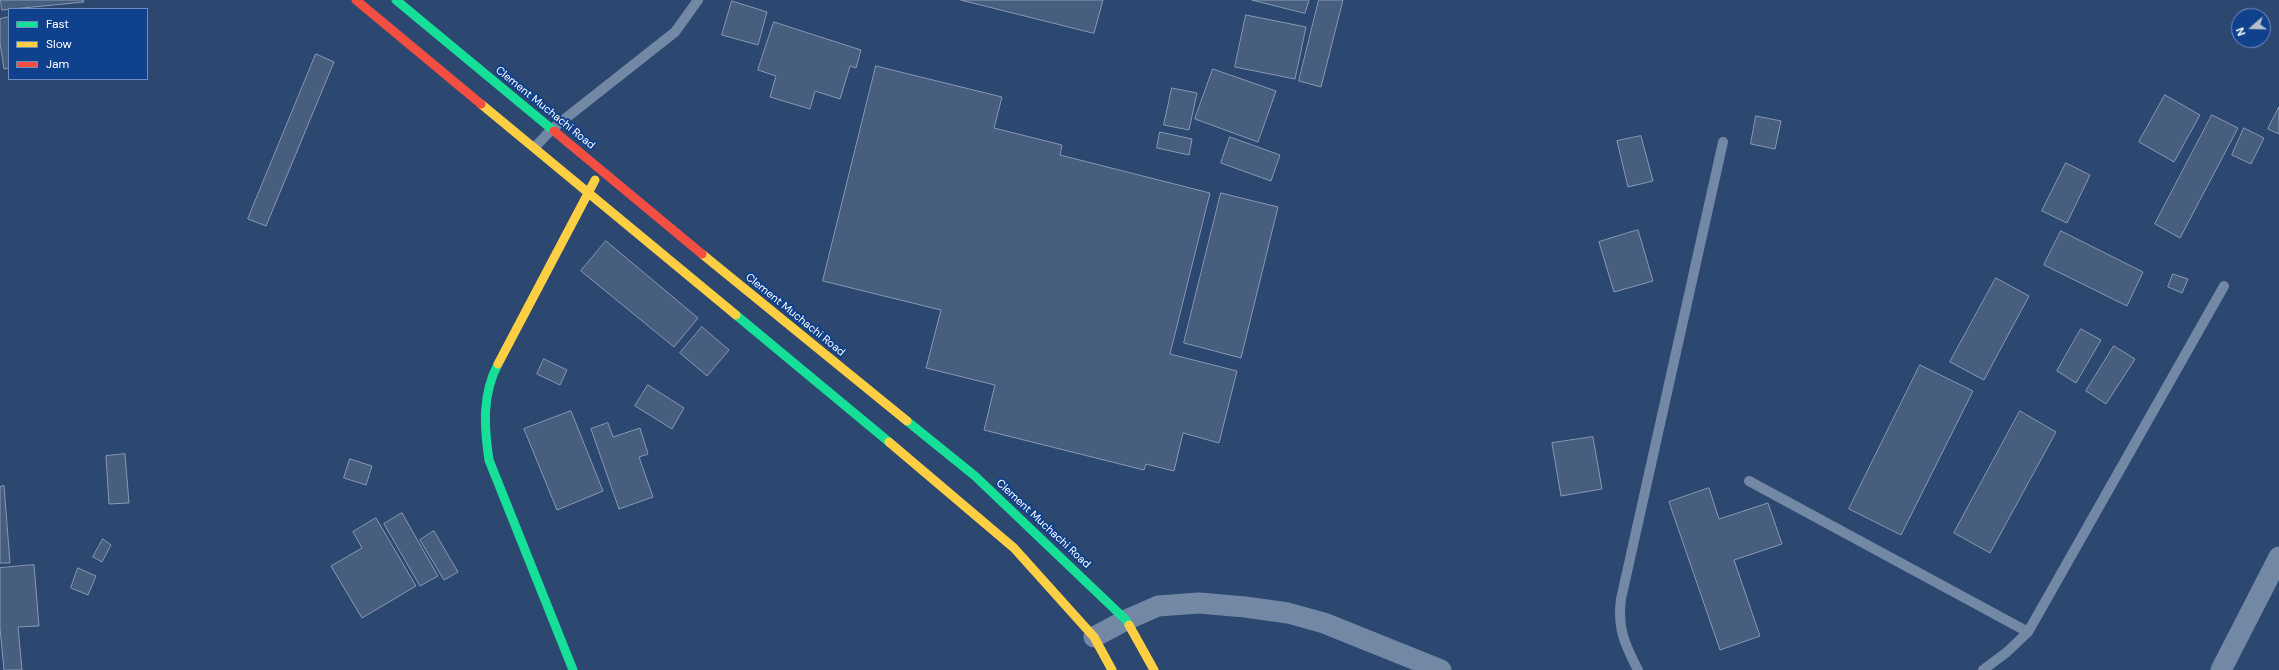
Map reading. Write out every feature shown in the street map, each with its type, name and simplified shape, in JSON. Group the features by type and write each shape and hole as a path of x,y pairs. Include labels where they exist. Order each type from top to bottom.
{"main road":[{"path":"356,0 370,4 589,193 859,416 1014,548 1094,637 1112,670"},
{"name":"Clement Muchachi Road","path":"396,0 744,289 975,476 1126,620 1154,670"},
{"path":"573,670 488,460 485,431 486,398 496,368 601,169"}],"street":[{"path":"2221,670 2279,557"},
{"path":"1094,637 1126,620 1158,606 1199,603 1288,613 1357,635 1441,670"}],"lane":[{"path":"535,147 552,129 675,32 698,0"},
{"path":"1638,670 1623,637 1619,618 1621,600 1723,142"},
{"path":"1983,670 2008,652 2028,632 2224,286"},
{"path":"1749,481 2028,632"}],"building":[{"path":"1,0 83,0 84,2 8,8 8,9 2,10"},
{"path":"961,0 1103,0 1094,33"},
{"path":"1252,0 1309,0 1305,13"},
{"path":"1319,0 1343,0 1321,87 1299,81"},
{"path":"732,1 767,12 758,45 722,35"},
{"path":"1246,15 1306,27 1295,79 1235,67"},
{"path":"8,17 8,68 4,69 0,43 0,19"},
{"path":"774,22 861,50 856,68 850,66 840,99 815,91 810,109 770,97 776,76 758,70"},
{"path":"316,54 334,62 266,226 248,219"},
{"path":"876,66 1002,97 994,128 1062,145 1060,155 1210,193 1170,354 1237,371 1219,443 1183,433 1174,471 1146,464 1144,470 984,430 995,385 926,368 941,310 823,281"},
{"path":"1213,69 1276,91 1258,142 1195,119"},
{"path":"1172,88 1197,93 1189,130 1164,125"},
{"path":"2165,95 2200,115 2174,162 2139,142"},
{"path":"2279,107 2279,134 2268,129"},
{"path":"2212,115 2238,128 2180,238 2155,224"},
{"path":"1756,116 1781,121 1775,149 1751,144"},
{"path":"2244,128 2264,138 2251,164 2232,155"},
{"path":"1160,132 1192,139 1189,155 1157,148"},
{"path":"1641,136 1653,181 1628,187 1617,141"},
{"path":"1230,137 1280,155 1271,181 1221,163"},
{"path":"2066,163 2090,175 2067,223 2042,211"},
{"path":"1221,193 1278,207 1241,358 1184,343"},
{"path":"1638,230 1653,281 1614,292 1599,242"},
{"path":"2061,231 2143,272 2127,306 2044,265"},
{"path":"606,241 698,318 674,347 581,271"},
{"path":"2173,274 2188,279 2182,293 2168,287"},
{"path":"1996,278 2029,296 1984,380 1950,362"},
{"path":"702,327 729,350 707,376 680,353"},
{"path":"2081,329 2101,340 2076,383 2057,371"},
{"path":"2114,346 2135,359 2106,404 2086,391"},
{"path":"544,359 567,370 560,385 537,374"},
{"path":"1920,365 1973,391 1901,535 1849,509"},
{"path":"648,385 684,408 672,429 635,406"},
{"path":"571,411 603,491 557,510 524,429"},
{"path":"2020,411 2056,432 1990,553 1954,533"},
{"path":"608,423 613,437 640,428 648,454 639,457 653,497 619,509 591,429"},
{"path":"1593,437 1602,489 1561,496 1552,443"},
{"path":"125,454 129,503 109,504 106,456"},
{"path":"350,459 372,466 366,485 344,478"},
{"path":"4,486 10,563 0,563 0,487"},
{"path":"1709,488 1719,519 1768,503 1782,544 1734,560 1760,636 1720,650 1669,502"},
{"path":"402,513 438,576 420,586 384,524"},
{"path":"376,518 416,586 362,618 331,566 362,548 353,532"},
{"path":"434,531 458,572 444,580 420,540"},
{"path":"103,539 111,545 102,562 93,557"},
{"path":"34,565 39,626 18,627 22,670 4,670 0,628 0,568"},
{"path":"78,568 96,576 88,595 71,588"}],"traffic: fast":[{"path":"396,0 554,131"},
{"path":"736,315 889,442"},
{"path":"498,364 489,387 487,399 485,423 489,460 573,670"},
{"path":"907,421 975,476 1126,620 1129,625"}],"traffic: slow":[{"path":"481,104 736,315"},
{"path":"498,364 595,180"},
{"path":"702,254 907,421"},
{"path":"889,442 1014,548 1094,637 1112,670"},
{"path":"1129,625 1154,670"}],"traffic: jam":[{"path":"356,0 481,104"},
{"path":"554,131 702,254"}]}
